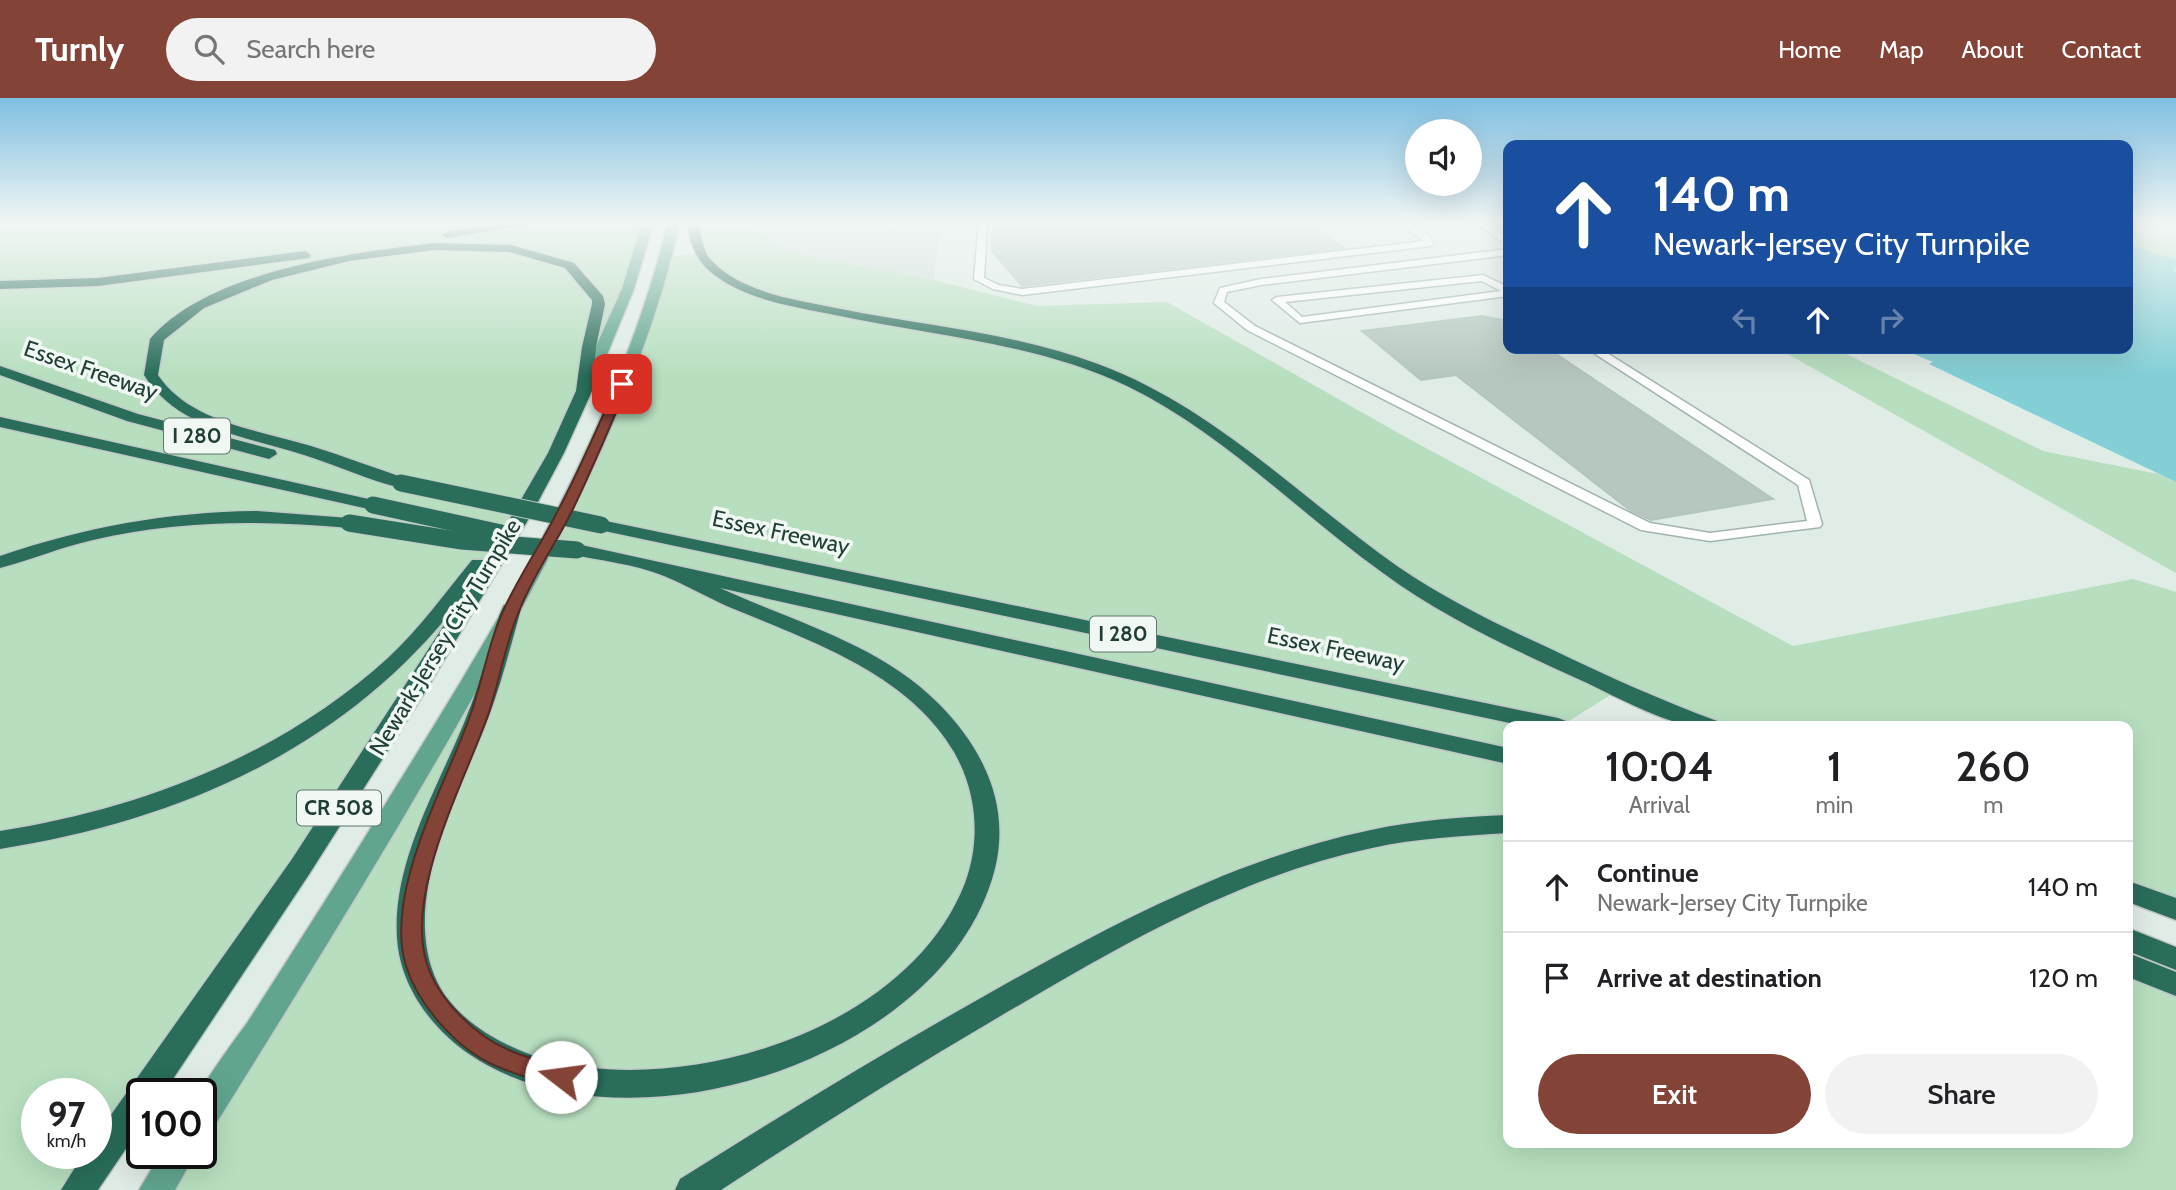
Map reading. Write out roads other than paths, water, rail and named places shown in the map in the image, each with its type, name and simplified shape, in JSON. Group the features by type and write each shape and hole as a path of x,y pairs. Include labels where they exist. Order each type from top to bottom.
{"highway":[{"path":"0,285 114,281 171,273"},
{"path":"283,273 209,301 176,322 155,344 149,359 154,381 169,396 189,409 247,433 401,483"},
{"path":"579,273 597,296 599,313 589,345 586,386"},
{"path":"720,273 754,290 861,317 1054,355 1137,384 1201,421 1390,570 1436,599 1564,664 1697,721"},
{"name":"Essex Freeway","path":"0,370 71,398 165,427 401,483 1534,721"},
{"name":"Newark-Jersey City Turnpike","path":"156,1078 370,761 443,645 521,514 586,386"},
{"name":"I 280","path":"0,422 1503,755"},
{"path":"0,839 77,827 165,799 244,763 315,724 401,658 521,514"},
{"path":"0,562 96,531 163,520 278,516 349,523 462,541 577,550"},
{"path":"512,609 480,713 451,782 421,870 412,919 412,944 417,967 441,1010 459,1029 502,1058 531,1069 561,1077 620,1084 681,1082 713,1075 783,1054 817,1040 878,1006 917,973 946,943 973,896 988,850 988,808 976,768 964,748 930,708 908,691 838,645 663,568"},
{"path":"692,1190 945,1032 1091,950 1188,903 1276,868 1374,839 1454,827 1503,824"},
{"path":"2133,893 2176,909"},
{"path":"2133,941 2176,959"},
{"path":"2133,967 2176,984"},
{"path":"78,1190 126,1121"}],"main road":[{"name":"Newark-Jersey City Turnpike","path":"586,386 633,273"},
{"name":"Newark-Jersey City Turnpike","path":"217,1095 378,840 483,663 564,512 622,384 650,313 661,273"},
{"path":"156,1190 170,1169"}],"lane":[{"path":"979,273 979,279 996,287 1022,292 1181,273"},
{"path":"1335,273 1261,282 1223,290 1219,303 1251,328 1646,527 1710,537 1815,524 1804,483 1600,354"},
{"path":"1503,289 1483,278 1277,300 1300,320 1503,293"}],"water":[{"path":"2133,273 2176,273 2176,482 1929,364 1933,362 1914,354 2133,354"}]}
